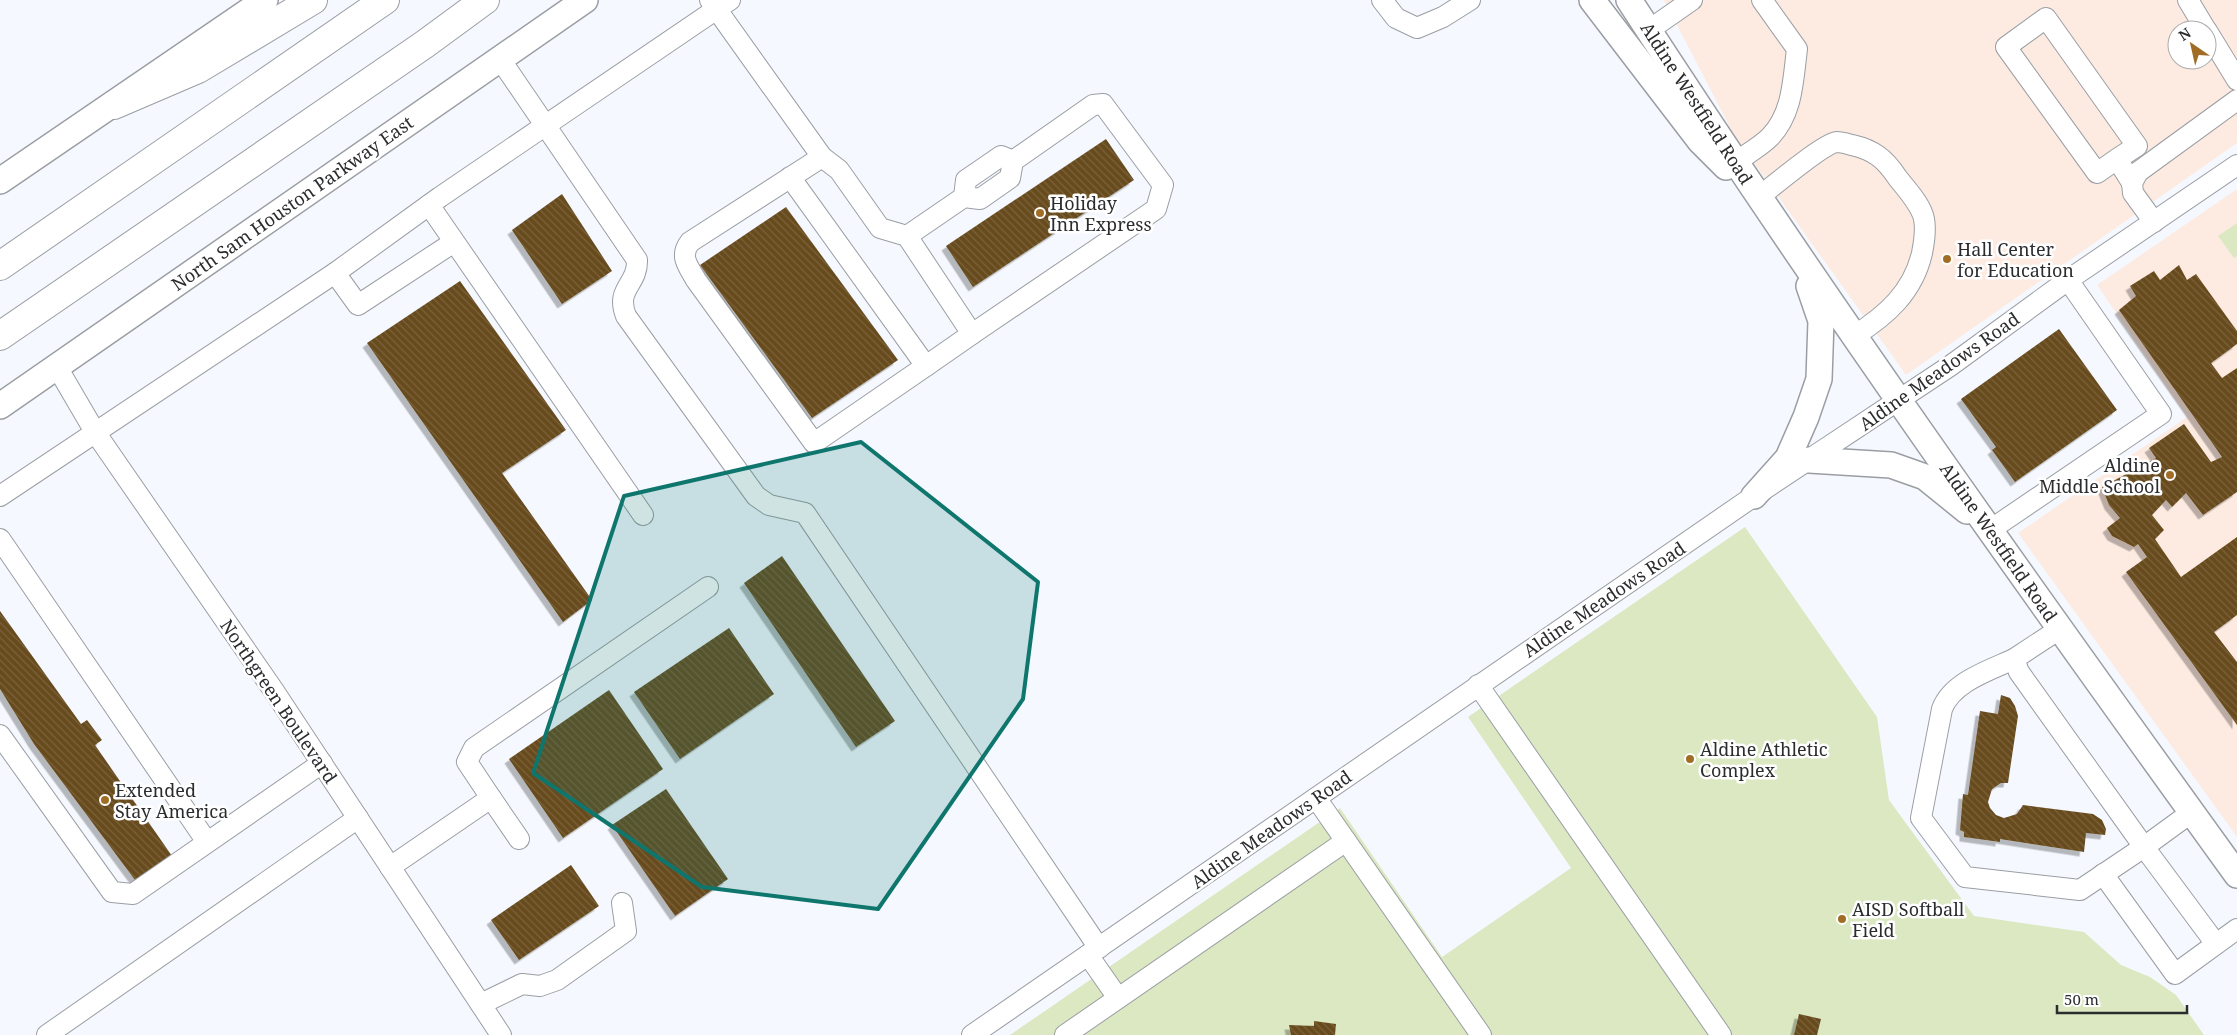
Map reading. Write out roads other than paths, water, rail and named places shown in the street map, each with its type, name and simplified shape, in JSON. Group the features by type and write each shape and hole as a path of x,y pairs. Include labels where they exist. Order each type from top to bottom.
{"highway":[{"path":"114,105 198,69 313,0"},
{"path":"0,266 385,0"},
{"path":"0,336 425,44 485,0"},
{"path":"0,347 129,247"}],"main road":[{"path":"0,181 114,105 265,0"},
{"name":"North Sam Houston Parkway East","path":"0,406 585,0"},
{"name":"Aldine Westfield Road","path":"1592,0 1700,141 1762,202"},
{"name":"Aldine Westfield Road","path":"1629,0 1798,255 1990,530 2192,812 2233,861"},
{"path":"1754,496 1788,458 1806,417 1818,379 1822,321 1798,255"},
{"path":"1809,460 1891,465 1925,477 1990,530"}],"street":[{"path":"1382,0 1396,18 1417,28 1443,17 1470,0"},
{"path":"1648,30 1692,0"},
{"path":"1736,162 1770,137 1787,112 1792,88 1797,50 1762,0"},
{"path":"2188,0 2200,20"},
{"path":"0,496 335,274 429,205 719,3 822,157 839,170 880,228 907,236 972,334"},
{"path":"2046,18 2137,146 2117,159 2097,173 2006,47 2046,18"},
{"path":"2217,47 2237,80"},
{"path":"500,59 637,260 637,270 622,296 622,307 626,316 756,496 769,504 805,513 1094,951 1118,998"},
{"path":"2132,183 2138,172 2237,100"},
{"path":"822,157 690,242 684,250 685,260 707,296 814,443 1156,210 1163,185 1104,104 1093,105 1013,161 1010,178 980,199 964,197 907,236"},
{"path":"1762,202 1824,148 1837,142 1863,148 1880,156 1916,203 1924,218 1924,243 1918,268 1908,290 1892,309 1877,322 1854,336"},
{"path":"2117,159 2132,183 2133,193 2154,222"},
{"name":"Aldine Meadows Road","path":"972,1035 1754,496 1900,400 2068,280 2237,165"},
{"path":"790,177 926,366"},
{"path":"429,205 643,515"},
{"path":"335,274 358,305 454,242"},
{"path":"1990,530 2161,414 2068,280"},
{"name":"Northgreen Boulevard","path":"57,367 95,432 322,763 501,1035"},
{"path":"0,539 208,842"},
{"path":"519,839 467,762 474,748 708,588"},
{"path":"2061,628 2014,659 1984,672 1952,693 1945,700 1922,818 1964,877 2080,890 2192,812"},
{"path":"2014,659 2019,672 2216,944"},
{"path":"1478,685 1721,1035"},
{"path":"0,735 112,892 133,894 322,763"},
{"path":"390,867 491,798"},
{"path":"1316,798 1480,1035"},
{"path":"47,1035 358,818"},
{"path":"1065,1035 1346,841"},
{"path":"2103,874 2175,974 2237,929"},
{"path":"481,1004 522,984 540,986 557,980 626,931 622,903"}],"place":[{"name":"Holiday Inn Express","path":"1040,213"},
{"name":"Hall Center for Education","path":"1947,259"},
{"name":"Aldine Middle School","path":"2170,475"},
{"name":"Aldine Athletic Complex","path":"1690,759"},
{"name":"Extended Stay America","path":"105,800"},
{"name":"AISD Softball Field","path":"1842,919"}]}
